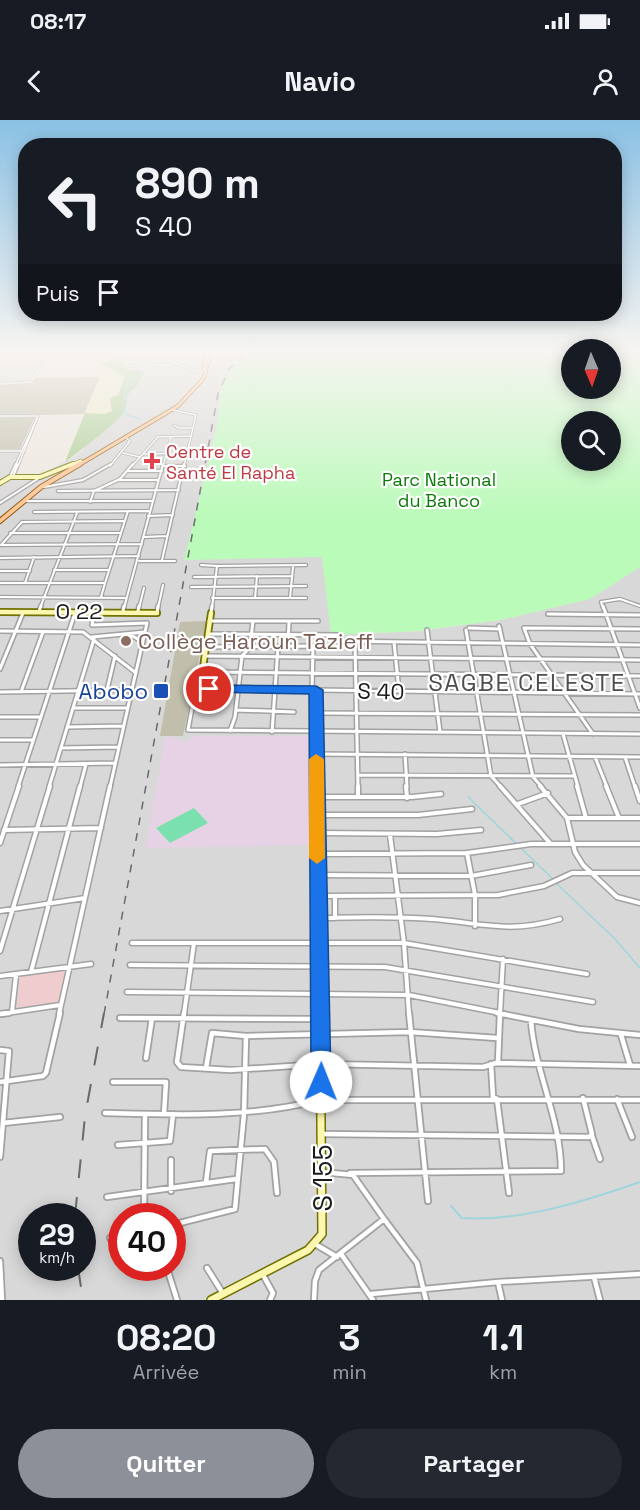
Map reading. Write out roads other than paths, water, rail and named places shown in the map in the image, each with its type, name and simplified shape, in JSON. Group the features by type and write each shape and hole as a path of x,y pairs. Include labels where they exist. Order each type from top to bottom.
{"main road":[{"path":"0,517 36,487 172,407"},
{"path":"0,522 41,487 176,407"}],"street":[{"path":"162,560 196,415 173,410"},
{"path":"184,417 190,414"},
{"path":"0,416 38,416 11,477 1,485"},
{"path":"174,425 178,428 193,428"},
{"path":"123,611 171,436"},
{"path":"90,502 94,491 118,480 129,471 159,437 191,436"},
{"path":"41,487 99,476 123,453 130,441 126,438"},
{"path":"0,452 23,451"},
{"path":"123,453 140,458"},
{"path":"143,454 188,453"},
{"path":"0,503 40,477 81,461"},
{"path":"163,466 185,466"},
{"path":"129,471 162,471"},
{"path":"11,477 40,477"},
{"path":"118,480 158,480"},
{"path":"58,491 179,490"},
{"path":"0,496 5,498"},
{"path":"22,501 152,501"},
{"path":"57,512 61,501"},
{"path":"101,597 128,511"},
{"path":"34,512 149,511"},
{"path":"39,611 78,512"},
{"path":"148,516 173,515"},
{"path":"1,546 22,522 124,521"},
{"path":"10,533 121,533"},
{"path":"144,537 167,537"},
{"path":"1,546 142,544"},
{"path":"25,583 34,557"},
{"path":"0,558 113,557 175,561"},
{"path":"201,565 306,565"},
{"path":"217,566 202,672 194,697 188,730 640,734"},
{"path":"290,598 293,566"},
{"path":"54,570 109,570"},
{"path":"0,571 30,571"},
{"path":"255,598 257,576"},
{"path":"194,577 292,576"},
{"path":"0,583 105,583"},
{"path":"157,613 163,585"},
{"path":"191,587 306,586"},
{"path":"138,611 144,588"},
{"path":"0,597 126,598"},
{"path":"212,598 306,598"},
{"path":"640,606 626,600 610,598 601,602 609,630 640,708"},
{"path":"0,843 75,611"},
{"path":"0,1083 45,1074 147,623 92,624 95,611"},
{"name":"O 22","path":"0,612 138,611 157,613"},
{"path":"0,669 24,612"},
{"path":"548,614 640,615"},
{"path":"209,621 318,621"},
{"path":"231,731 236,710 242,656 250,646 253,621"},
{"path":"288,646 289,621"},
{"path":"551,843 491,776 468,629 499,627 533,777 567,818 576,855 617,897 640,903"},
{"path":"593,734 530,644 524,628 640,629"},
{"path":"427,630 440,732"},
{"path":"0,631 83,632 136,673"},
{"path":"21,692 44,631"},
{"path":"93,638 145,632"},
{"path":"128,633 143,642"},
{"path":"207,634 339,635"},
{"path":"0,951 93,638"},
{"path":"332,641 640,645"},
{"path":"355,642 358,797"},
{"path":"393,642 399,691"},
{"path":"272,732 278,646"},
{"path":"206,647 313,646 314,690"},
{"path":"107,690 115,656"},
{"path":"204,656 640,660"},
{"path":"202,672 640,676"},
{"name":"S 40","path":"199,687 238,690 640,694"},
{"path":"0,692 132,690"},
{"name":"S 155","path":"314,690 322,1064 320,1100 322,1234 315,1244"},
{"path":"73,708 129,708"},
{"path":"236,710 294,712"},
{"path":"316,712 640,716"},
{"path":"0,717 40,717"},
{"path":"68,727 124,726"},
{"path":"562,734 586,818"},
{"path":"0,741 33,740"},
{"path":"61,748 120,747"},
{"path":"316,754 640,757"},
{"path":"405,754 407,798"},
{"path":"595,757 619,818"},
{"path":"625,758 640,801"},
{"path":"32,972 86,764"},
{"path":"0,765 116,764"},
{"path":"358,775 574,776"},
{"path":"518,804 548,793"},
{"path":"317,796 407,798 441,794"},
{"path":"317,815 418,815 472,809"},
{"path":"567,818 640,818"},
{"path":"4,830 101,828"},
{"path":"317,833 449,834 481,830"},
{"path":"390,835 407,971 416,1099 428,1201"},
{"path":"317,854 467,853 551,843 640,844"},
{"path":"467,853 475,895 475,926"},
{"path":"317,875 471,876 531,865"},
{"path":"318,896 475,895 523,891 544,886 566,874 590,871 640,873"},
{"path":"335,896 335,918"},
{"path":"0,911 86,898"},
{"path":"318,918 400,917 442,920 498,930 520,929 560,920"},
{"path":"132,943 404,943 587,974"},
{"path":"194,943 178,1066 244,1069 322,1064 483,1067 498,1063 536,1063 640,1066"},
{"path":"498,1063 497,1038 503,959"},
{"path":"0,976 91,964"},
{"path":"130,965 385,967 593,1002"},
{"path":"12,1012 16,974"},
{"path":"127,992 409,995 531,1021 621,1035 640,1035"},
{"path":"0,1014 60,1005"},
{"path":"120,1018 321,1019"},
{"path":"146,1058 152,1018"},
{"path":"322,1172 561,1172 558,1135 532,1047 531,1021"},
{"path":"206,1068 210,1034 246,1036 410,1032 497,1038"},
{"path":"621,1035 630,1066"},
{"path":"186,1222 233,1210 236,1205 236,1179 244,1114 246,1036"},
{"path":"0,1050 9,1051 0,1158"},
{"path":"491,1064 492,1097 497,1099"},
{"path":"113,1082 166,1082 164,1114"},
{"path":"583,1098 600,1159"},
{"path":"105,1113 244,1114 284,1109 320,1100 583,1098 640,1100"},
{"path":"497,1099 508,1193"},
{"path":"617,1099 632,1137"},
{"path":"143,1203 145,1114"},
{"path":"118,1145 170,1141 173,1114"},
{"path":"3,1123 60,1117"},
{"path":"322,1134 592,1136"},
{"path":"206,1182 210,1151 241,1149 270,1151 277,1193"},
{"path":"171,1160 171,1191"},
{"path":"350,1173 417,1263 426,1300"},
{"path":"107,1197 171,1191 206,1182 236,1179"},
{"path":"314,1300 316,1275 384,1219"},
{"path":"211,1300 226,1296 315,1244 339,1256 372,1297 424,1288 640,1275"},
{"path":"0,1261 2,1300"},
{"path":"207,1268 226,1296"},
{"path":"262,1274 273,1293 270,1300"},
{"path":"594,1277 600,1300"},
{"path":"171,1281 177,1300"},
{"path":"498,1282 502,1300"}],"waterway":[{"path":"124,407 127,415 140,419"},
{"path":"468,797 553,879"},
{"path":"556,883 614,938 640,968"},
{"path":"451,1206 462,1218 506,1217 575,1203 640,1182"}],"railway":[{"path":"104,1014 216,407"},
{"path":"76,1203 85,1116 104,1013"},
{"path":"80,1281 83,1300"}],"place":[{"name":"Centre de Santé El Rapha","path":"152,461"},
{"name":"Collège Haroun Tazieff","path":"126,641"},
{"name":"Abobo","path":"161,691"}],"district":[{"name":"SAGBE CELESTE","path":"527,682"}],"park label":[{"name":"Parc National du Banco","path":"439,490"}]}
